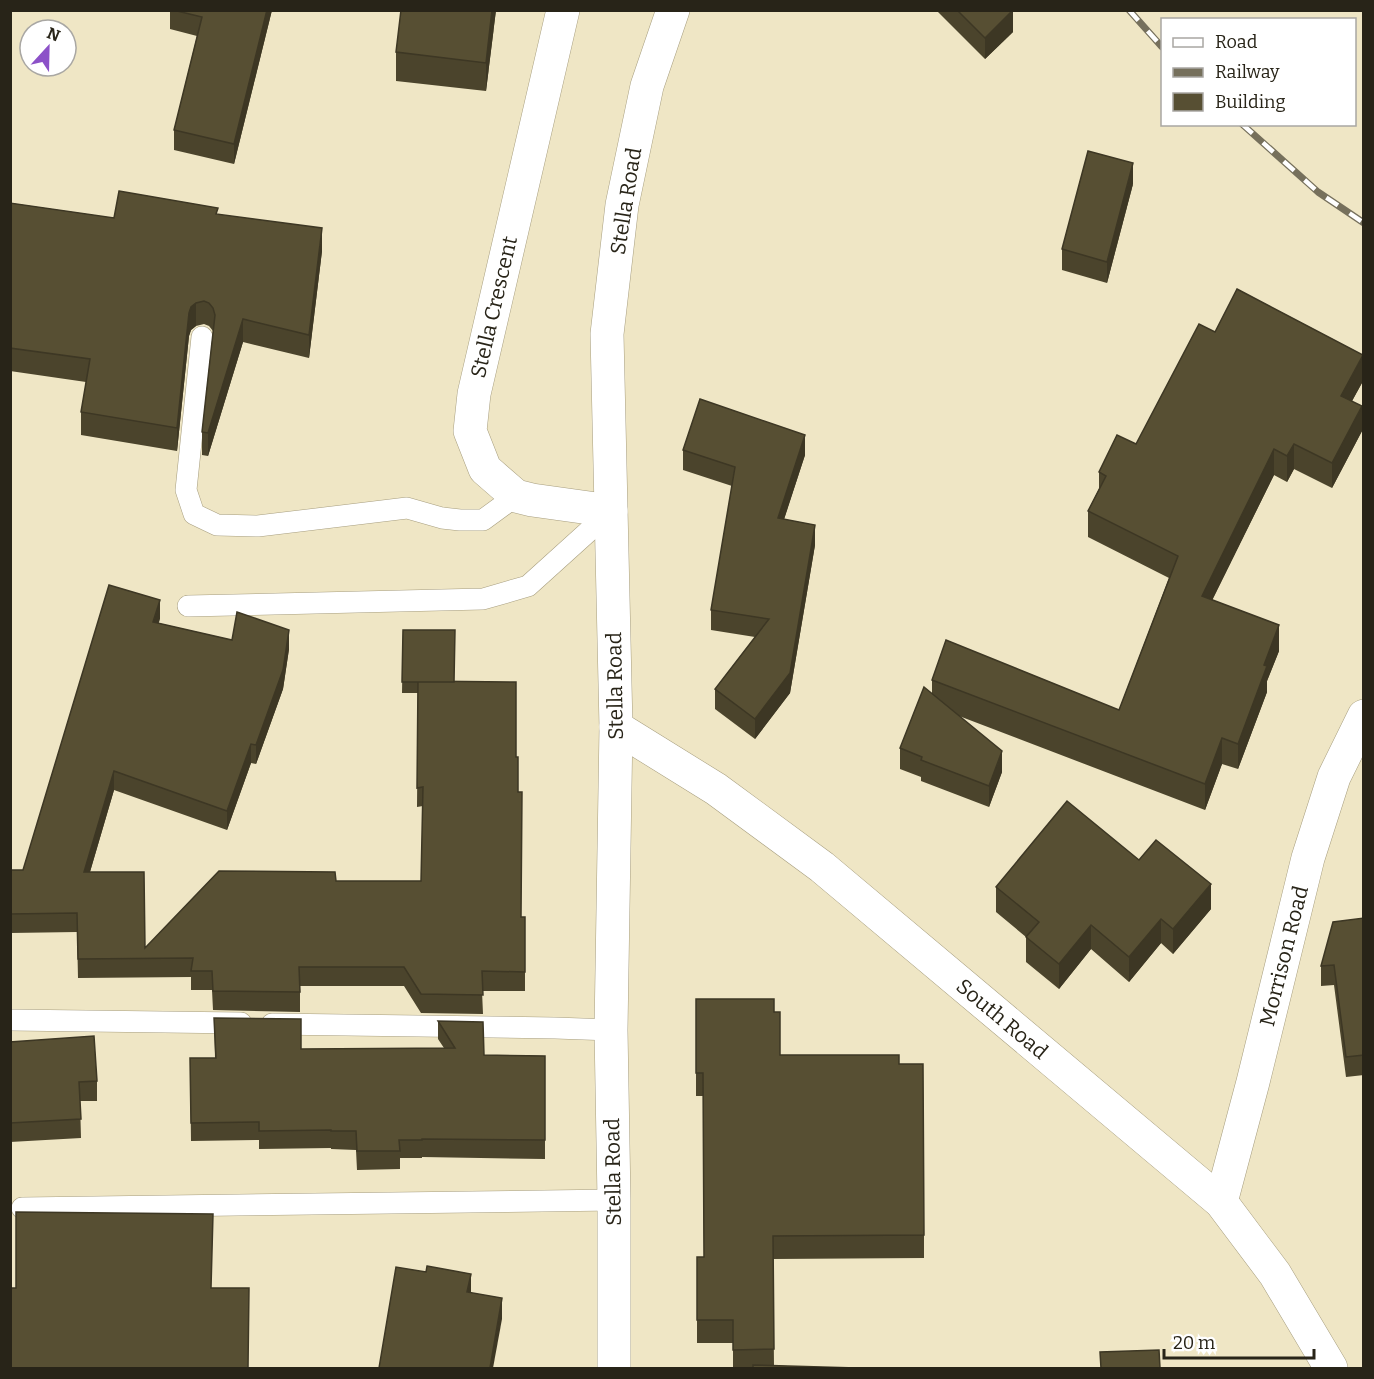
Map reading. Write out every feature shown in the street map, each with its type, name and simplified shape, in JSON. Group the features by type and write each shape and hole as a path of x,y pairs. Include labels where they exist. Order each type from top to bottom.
{"street":[{"name":"Stella Crescent","path":"562,10 474,394 470,431 485,469 516,496 611,511"},
{"name":"Stella Road","path":"614,1368 611,1030 616,727 607,334 622,205 647,86 673,10"},
{"name":"Morrison Road","path":"1221,1202 1308,858 1334,777 1364,716"},
{"name":"South Road","path":"616,727 716,789 822,867 1221,1202 1275,1274 1331,1368"}],"lane":[{"path":"202,338 186,489 194,514 217,525 258,525 407,508 442,518 483,520 516,496"},
{"path":"188,606 483,599 528,586 611,511"},
{"path":"10,1020 611,1030"},
{"path":"22,1208 614,1200"}],"building":[{"path":"173,10 267,10 234,144 174,130 202,17"},
{"path":"401,10 492,10 486,63 396,52"},
{"path":"957,10 1013,10 985,38"},
{"path":"1088,151 1133,163 1107,262 1062,249"},
{"path":"119,191 218,208 216,214 322,228 309,335 243,319 208,433 202,432 215,315 209,303 204,301 196,303 191,307 189,313 177,428 81,412 90,359 10,348 10,203 114,218"},
{"path":"1237,289 1363,355 1341,396 1362,406 1332,463 1294,444 1287,456 1274,449 1202,596 1279,625 1264,665 1267,666 1238,744 1222,738 1205,784 932,680 946,640 1119,710 1178,556 1088,511 1106,476 1099,472 1117,435 1136,444 1199,324 1215,332"},
{"path":"700,399 805,435 778,518 815,525 790,673 755,719 715,689 769,619 711,610 735,467 683,450"},
{"path":"109,585 160,600 153,622 232,640 237,612 289,630 283,670 256,745 251,744 227,811 114,771 84,872 144,872 145,948 219,871 335,872 336,881 421,881 423,787 417,788 418,681 516,682 516,757 518,757 518,792 522,792 521,917 525,917 525,972 482,971 483,995 421,994 404,967 299,967 300,992 213,991 212,971 191,971 193,958 78,959 77,913 10,914 10,870 23,870"},
{"path":"403,630 455,630 454,682 402,682"},
{"path":"924,687 1002,751 989,786 921,760 922,757 900,748"},
{"path":"1067,801 1139,860 1156,840 1211,884 1173,929 1161,919 1129,957 1091,925 1059,964 1026,937 1039,922 996,887"},
{"path":"1364,918 1364,1055 1346,1057 1334,965 1321,966 1333,922"},
{"path":"696,999 774,999 774,1012 780,1012 780,1055 899,1055 899,1064 923,1064 924,1235 773,1236 774,1349 733,1350 733,1320 697,1320 697,1257 704,1257 703,1073 696,1073"},
{"path":"214,1018 301,1019 301,1049 455,1048 438,1021 483,1022 484,1055 545,1056 545,1140 399,1140 400,1151 357,1151 356,1131 259,1131 259,1122 191,1123 190,1058 216,1058"},
{"path":"94,1036 97,1081 79,1082 81,1119 10,1123 10,1042"},
{"path":"16,1212 213,1214 211,1288 249,1288 248,1368 10,1368 10,1288 16,1288"},
{"path":"427,1266 471,1274 467,1292 502,1298 490,1368 379,1368 396,1267 426,1272"},
{"path":"1159,1350 1160,1368 1101,1368 1100,1352"},
{"path":"753,1365 857,1368 753,1368"}],"railway":[{"path":"1129,10 1161,46"},
{"path":"1244,126 1318,192 1364,223"}]}
